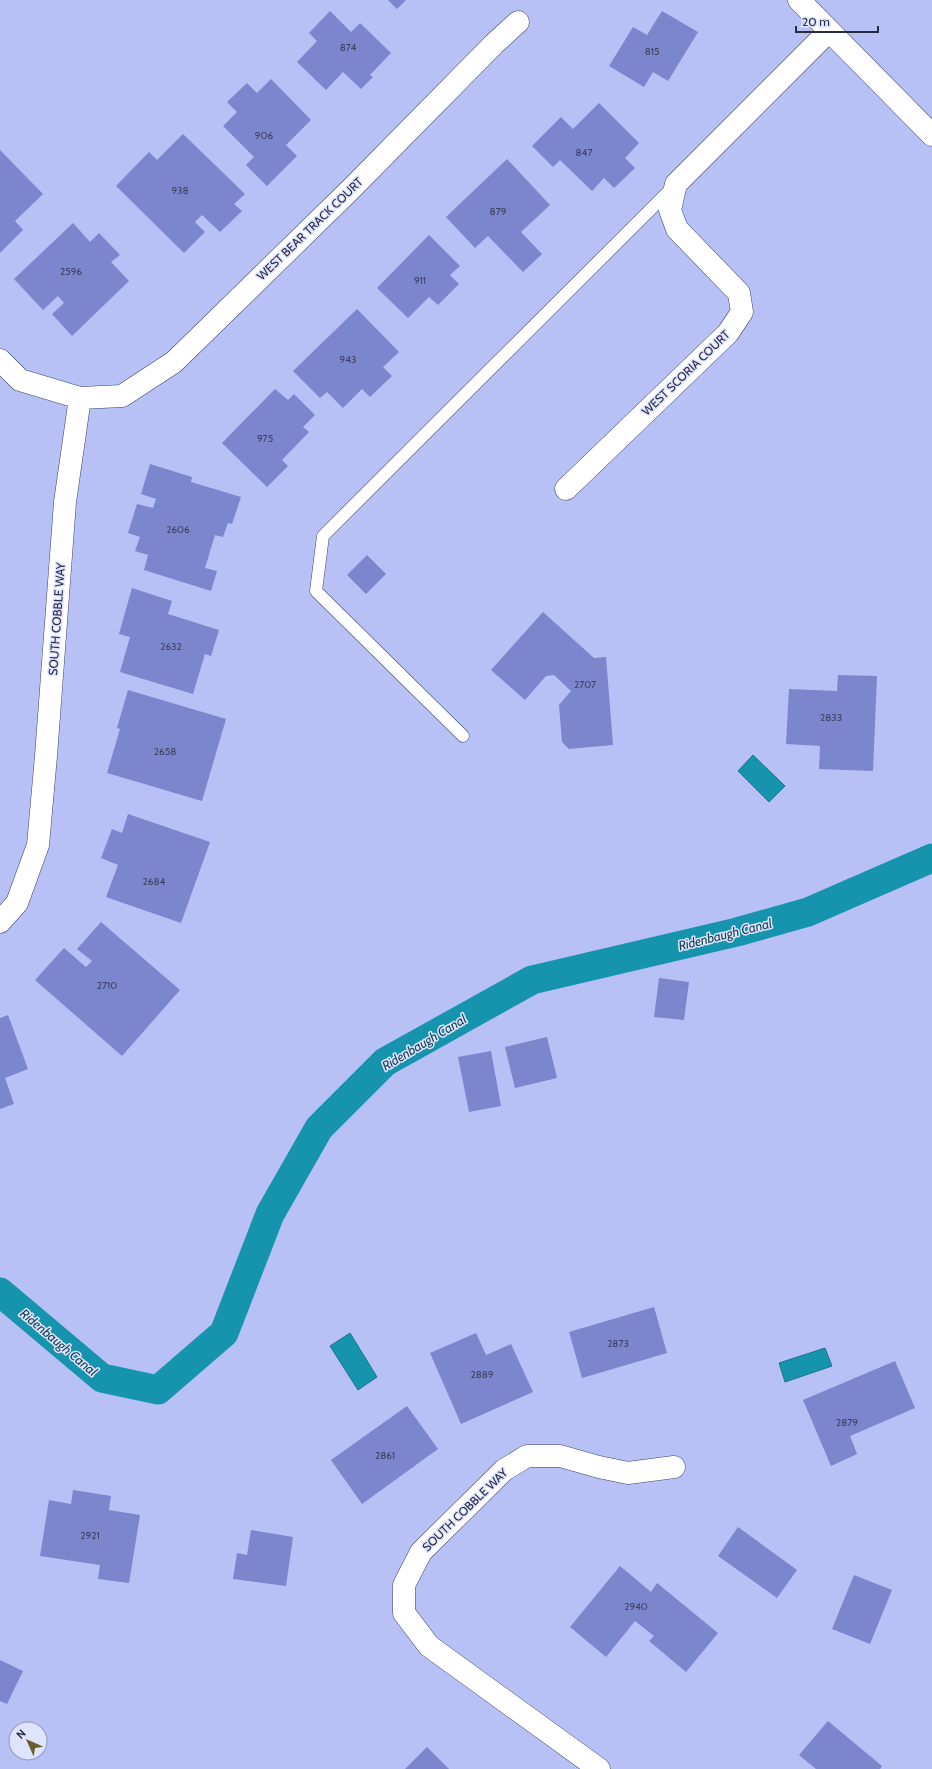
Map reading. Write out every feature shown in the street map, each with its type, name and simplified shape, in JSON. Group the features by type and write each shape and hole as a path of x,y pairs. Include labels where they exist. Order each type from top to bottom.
{"street":[{"path":"799,0 932,135"},
{"name":"WEST BEAR TRACK COURT","path":"80,398 122,396 174,362 351,189 494,44 518,22"},
{"path":"676,184 829,31"},
{"name":"WEST SCORIA COURT","path":"566,489 728,333 742,312 739,292 677,229 670,210 676,184"},
{"path":"0,360 20,380 80,398"},
{"name":"SOUTH COBBLE WAY","path":"0,922 17,903 38,845 65,502 80,398"},
{"name":"SOUTH COBBLE WAY","path":"599,1769 430,1646 404,1613 404,1585 421,1552 504,1470 527,1456 560,1456 598,1467 628,1473 674,1467"}],"lane":[{"path":"463,736 316,591 323,536 676,184"}],"shaded area":[{"path":"753,755 785,786 769,802 738,771"},
{"path":"350,1333 377,1377 358,1390 330,1346"},
{"path":"825,1348 832,1366 785,1382 779,1363"}],"building":[{"path":"388,0 406,0 397,9"},
{"path":"330,11 351,32 360,23 391,53 370,75 373,77 361,89 343,72 326,90 297,62 317,41 309,33"},
{"path":"662,11 698,32 668,81 653,72 644,87 609,66 633,27 647,35"},
{"path":"271,79 311,120 286,145 297,156 267,186 246,165 254,157 223,126 237,112 227,102 247,83 257,93"},
{"path":"599,103 639,143 625,158 635,168 614,188 604,178 592,191 560,160 553,167 532,146 561,117 573,129"},
{"path":"183,134 245,194 234,204 242,211 220,232 202,215 195,222 205,232 184,253 116,186 149,152 157,160"},
{"path":"0,150 43,194 15,221 23,230 0,253"},
{"path":"507,159 550,205 521,232 542,254 523,272 488,236 475,248 446,217"},
{"path":"73,223 90,242 99,233 120,255 111,262 129,281 72,336 52,314 64,303 58,296 43,310 14,279"},
{"path":"429,235 460,266 450,275 459,284 438,305 429,297 408,318 377,288"},
{"path":"357,309 399,352 383,367 392,376 370,397 362,389 343,408 327,392 320,398 293,371"},
{"path":"275,389 288,400 294,394 315,415 303,427 309,432 282,460 288,466 267,487 222,443"},
{"path":"150,464 192,477 191,482 241,497 232,524 228,523 223,537 215,535 205,568 217,571 211,591 144,570 148,555 135,551 140,537 128,533 137,504 153,508 156,499 141,494"},
{"path":"367,555 386,574 366,594 347,575"},
{"path":"132,588 172,601 168,614 219,630 211,656 205,654 193,694 120,672 130,637 119,634"},
{"path":"543,612 594,658 606,657 613,745 569,749 562,742 559,705 571,691 554,675 546,676 525,700 491,670"},
{"path":"838,675 877,676 873,771 819,769 820,746 786,744 789,689 837,691"},
{"path":"128,690 226,719 202,801 107,773 120,729 117,728"},
{"path":"128,814 210,842 181,923 106,897 118,865 101,858 112,829 122,833"},
{"path":"101,922 180,990 122,1056 35,980 64,948 86,967 92,961 77,949"},
{"path":"659,978 689,982 684,1020 654,1017"},
{"path":"8,1015 28,1069 5,1078 14,1104 0,1109 0,1018"},
{"path":"547,1037 557,1078 515,1088 505,1047"},
{"path":"491,1051 501,1106 469,1112 458,1057"},
{"path":"654,1307 667,1353 582,1378 569,1332"},
{"path":"476,1333 486,1355 511,1344 533,1392 461,1424 430,1353"},
{"path":"895,1361 915,1408 850,1436 857,1454 831,1466 803,1400"},
{"path":"407,1406 438,1449 362,1504 331,1460"},
{"path":"73,1490 111,1496 109,1510 140,1515 129,1583 98,1579 100,1565 40,1556 49,1500 71,1504"},
{"path":"738,1527 797,1570 777,1598 718,1556"},
{"path":"251,1530 293,1537 286,1586 233,1579 237,1553 247,1555"},
{"path":"620,1566 651,1592 657,1583 718,1633 686,1672 649,1641 654,1636 635,1621 606,1657 570,1627"},
{"path":"854,1575 892,1590 870,1644 832,1629"},
{"path":"0,1660 23,1671 7,1704 0,1701"},
{"path":"828,1721 882,1766 880,1769 816,1769 799,1755"},
{"path":"427,1747 449,1769 405,1769"}],"waterway":[{"name":"Ridenbaugh Canal","path":"0,1292 102,1378 158,1390 224,1333 270,1214 319,1128 385,1062 532,980 737,932 808,912 932,858"}]}
